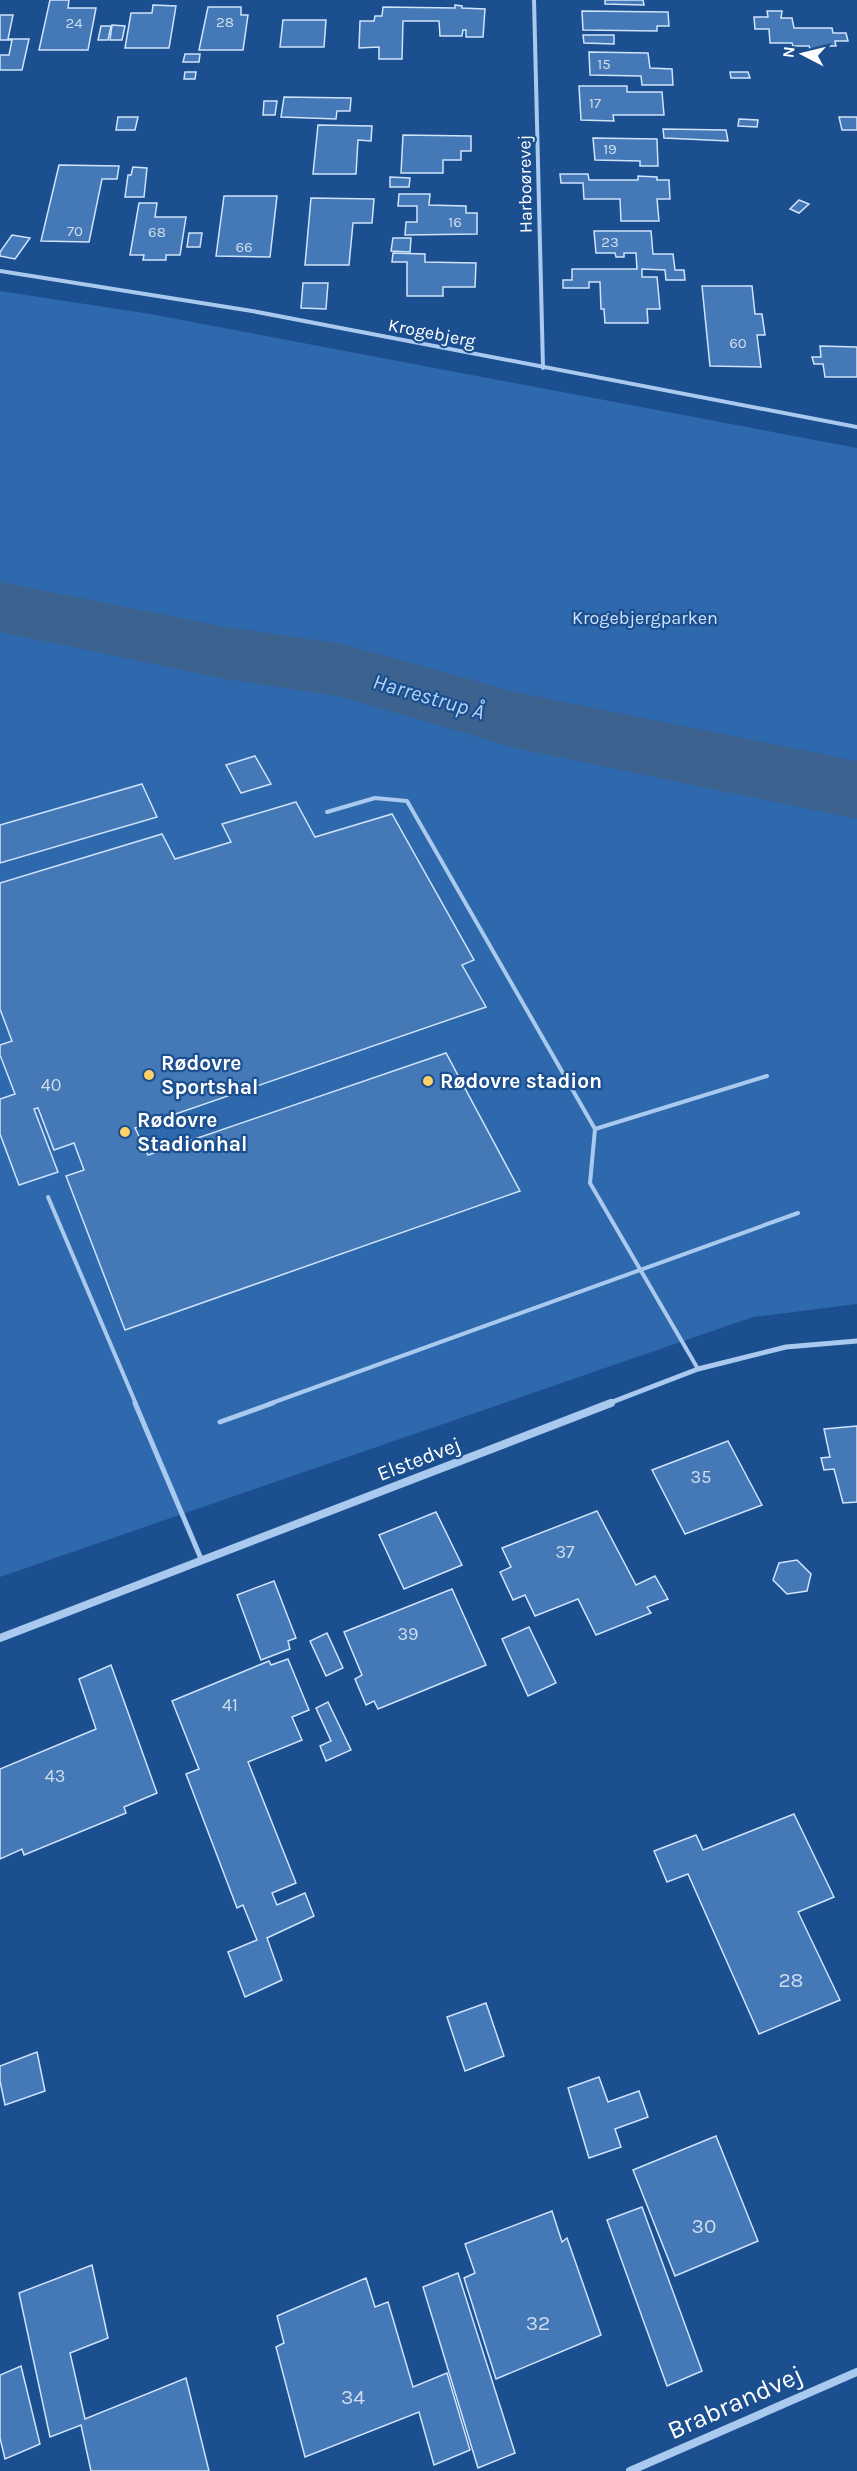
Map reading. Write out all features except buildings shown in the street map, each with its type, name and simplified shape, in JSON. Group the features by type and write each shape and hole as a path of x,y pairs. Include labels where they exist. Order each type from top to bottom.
{"street":[{"name":"Harboørevej","path":"534,0 543,368"},
{"name":"Krogebjerg","path":"0,271 252,311 857,427"},
{"name":"Elstedvej","path":"0,1638 698,1369 786,1347 857,1341"},
{"name":"Brabrandvej","path":"630,2471 857,2372"}],"lane":[{"path":"327,812 375,798 407,801 596,1129 590,1183 698,1369"},
{"path":"596,1129 766,1076"},
{"path":"48,1197 202,1560"},
{"path":"220,1422 798,1213"}],"green space":[{"name":"Krogebjergparken","path":"0,291 150,314 857,448 857,1304 753,1317 0,1577"}],"waterway":[{"name":"Harrestrup Å","path":"0,607 226,653 343,671 515,720 857,790"}],"place":[{"name":"Rødovre Sportshal","path":"149,1075"},
{"name":"Rødovre stadion","path":"428,1081"},
{"name":"Rødovre Stadionhal","path":"125,1132"}]}
